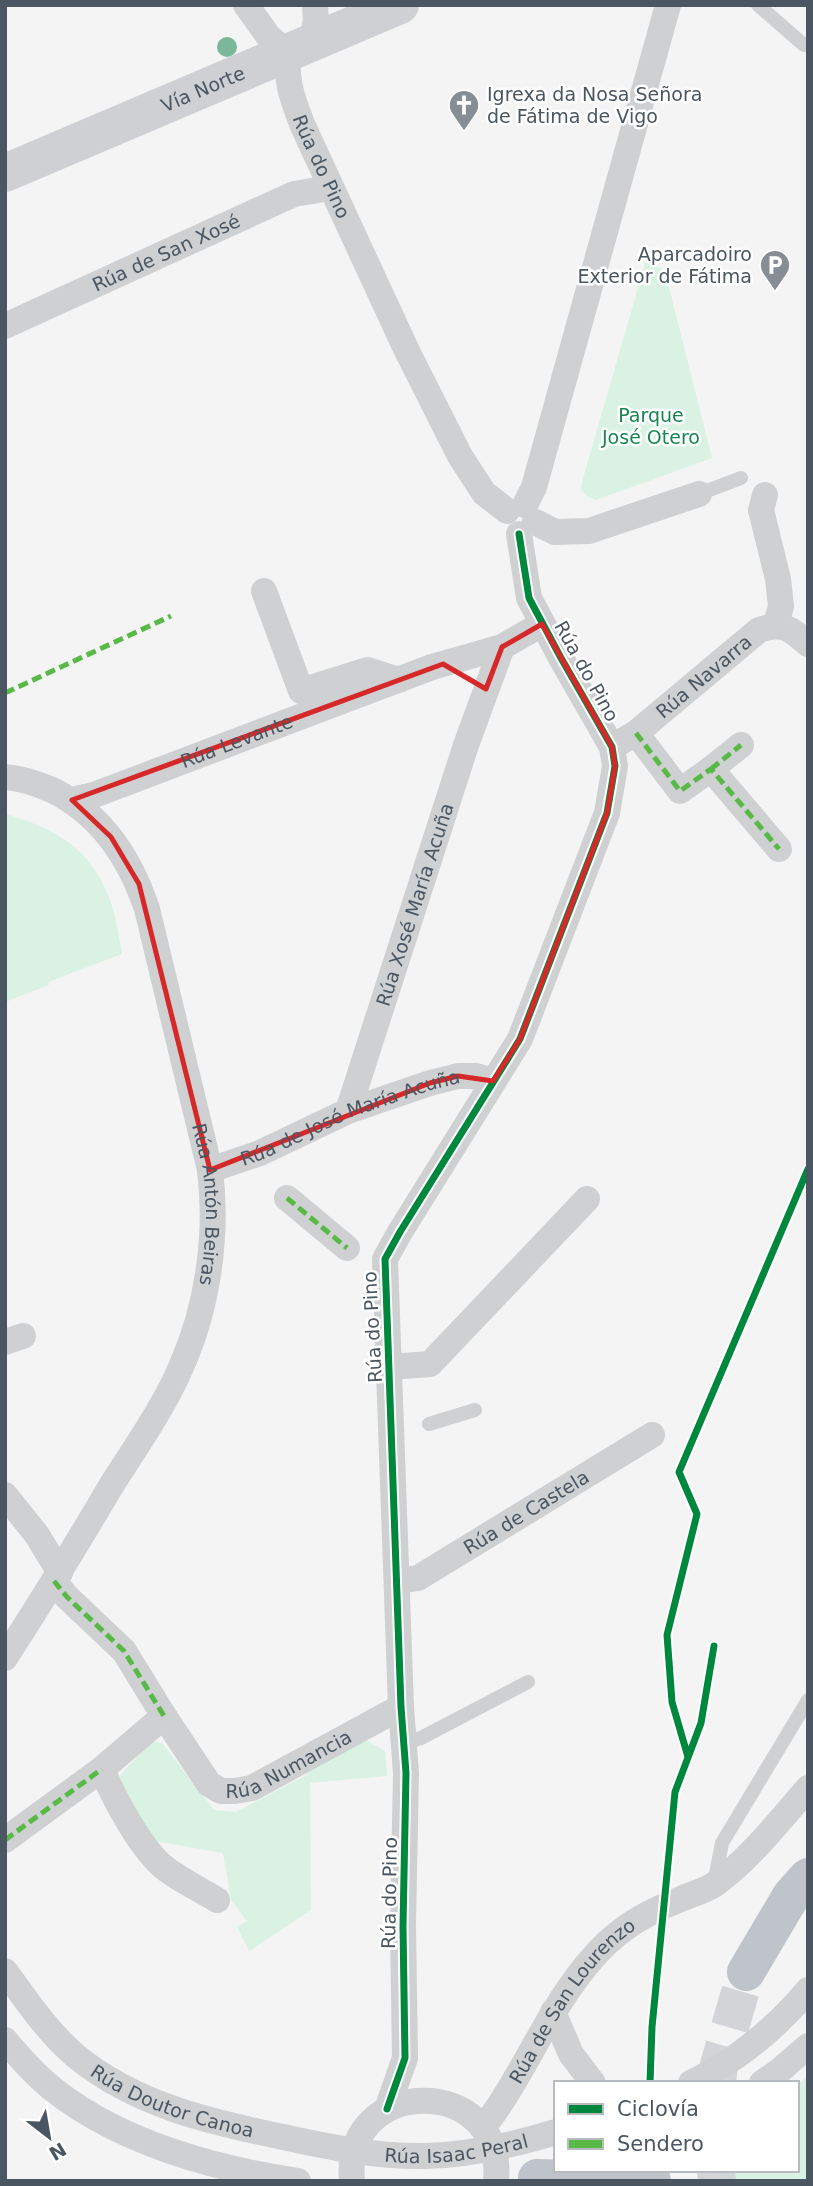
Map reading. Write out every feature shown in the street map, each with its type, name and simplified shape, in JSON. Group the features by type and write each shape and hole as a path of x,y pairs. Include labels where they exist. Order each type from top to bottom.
{"highway":[{"path":"746,1972 791,1896 808,1877"},
{"path":"542,2176 652,2181"}],"street":[{"path":"246,5 269,37 299,48"},
{"name":"Rúa do Pino","path":"314,5 316,21 286,74 289,90 330,188 407,351 460,456 484,493 521,518 555,532 589,531 699,494"},
{"name":"Vía Norte","path":"5,173 400,5"},
{"path":"521,518 534,487 667,5"},
{"name":"Rúa de San Xosé","path":"5,326 294,194 330,188"},
{"path":"765,495 761,510 778,579 781,606 776,624 792,630 808,644"},
{"name":"Rúa do Pino","path":"387,2109 405,2058 403,1926 406,1773 401,1707 385,1259 520,1039 607,813 615,766 612,747 529,598 521,518"},
{"name":"Rúa Levante","path":"264,591 301,691 368,670 399,680"},
{"name":"Rúa Levante","path":"72,800 93,795 443,664 502,646 542,624"},
{"name":"Rúa Navarra","path":"612,747 636,733 759,630 776,624"},
{"name":"Rúa Xosé María Acuña","path":"348,1111 502,646"},
{"path":"443,664 460,670 474,680 482,700"},
{"name":"Rúa Navarra","path":"636,733 680,791 741,745"},
{"path":"710,769 779,849"},
{"name":"Rúa Antón Beiras","path":"5,777 14,777 42,786 72,800 89,813 111,837 139,884 210,1170 214,1203 214,1229 205,1285 181,1368 57,1577 5,1658"},
{"name":"Rúa de José María Acuña","path":"210,1170 260,1153 348,1111 458,1076 476,1076 494,1082"},
{"path":"287,1198 347,1248"},
{"name":"Rúa do Pino","path":"390,1367 430,1364 587,1199"},
{"name":"Rúa de Castela","path":"398,1581 418,1578 652,1435"},
{"name":"Rúa Numancia","path":"5,1495 37,1535 57,1577 124,1651 209,1784 220,1791 252,1788 401,1707"},
{"path":"5,1840 102,1769 164,1716"},
{"path":"102,1769 110,1790 144,1843 164,1868 217,1900"},
{"name":"Rúa de San Lourenzo","path":"488,2138 499,2107 576,1976 629,1924 651,1911 714,1885 764,1840 808,1788"},
{"name":"Rúa Doutor Canoa","path":"5,1971 55,2038 106,2078 142,2097 196,2118 355,2151"},
{"path":"694,2081 750,2046 787,2014 808,1990"},
{"path":"553,2012 572,2054 592,2081"},
{"path":"5,2040 25,2064 54,2090 98,2119 128,2134 215,2165 298,2181"},
{"path":"764,2081 808,2046"},
{"path":"352,2181 351,2169 355,2151 367,2127 387,2109 407,2101 428,2099 449,2103 468,2113 488,2138 497,2168 496,2181"},
{"name":"Rúa Isaac Peral","path":"355,2151 423,2156 461,2154 488,2138 554,2132"}],"lane":[{"path":"758,5 804,44"},
{"path":"699,494 741,478"},
{"path":"429,1424 475,1410"},
{"path":"404,1743 421,1738 528,1682"},
{"path":"714,1885 722,1843 808,1700"}],"highlighted area":[{"path":"542,624 612,747 615,766 607,813 520,1039 493,1081 458,1076 430,1083 210,1170 139,884 111,837 72,800 443,664 486,689 502,647"}],"green space":[{"name":"Parque José Otero","path":"646,260 665,271 712,458 596,500 581,490 582,482"},
{"path":"5,814 54,833 80,852 100,878 111,902 122,954 48,982 49,985 5,1002"},
{"path":"364,1739 385,1751 387,1776 310,1783 311,1910 249,1951 237,1927 247,1921 231,1900 223,1853 155,1841 114,1782 152,1741 162,1743 214,1810 236,1812 305,1776 330,1750"},
{"path":"808,2076 808,2181 739,2181 727,2172 799,2172 799,2083"}],"tunnel":[{"path":"717,2081 719,2065 746,1972"},
{"path":"716,2172 717,2181"}],"marked path":[{"path":"5,693 171,616"},
{"path":"636,733 680,791 711,769 779,849"},
{"path":"711,769 741,745"},
{"path":"287,1198 347,1248"},
{"path":"54,1581 67,1597 124,1651 164,1716"},
{"path":"5,1840 102,1769"}],"cycle path":[{"path":"387,2109 405,2058 403,1926 406,1773 401,1707 385,1259 520,1039 607,813 615,766 612,747 529,598 519,534"},
{"path":"688,1757 672,1702 667,1635 697,1514 679,1472 808,1169"},
{"path":"650,2081 652,2027 675,1792 701,1723 714,1646"}],"place":[{"name":"Igrexa da Nosa Señora de Fátima de Vigo","path":"464,132"},
{"name":"Aparcadoiro Exterior de Fátima","path":"775,292"}]}
